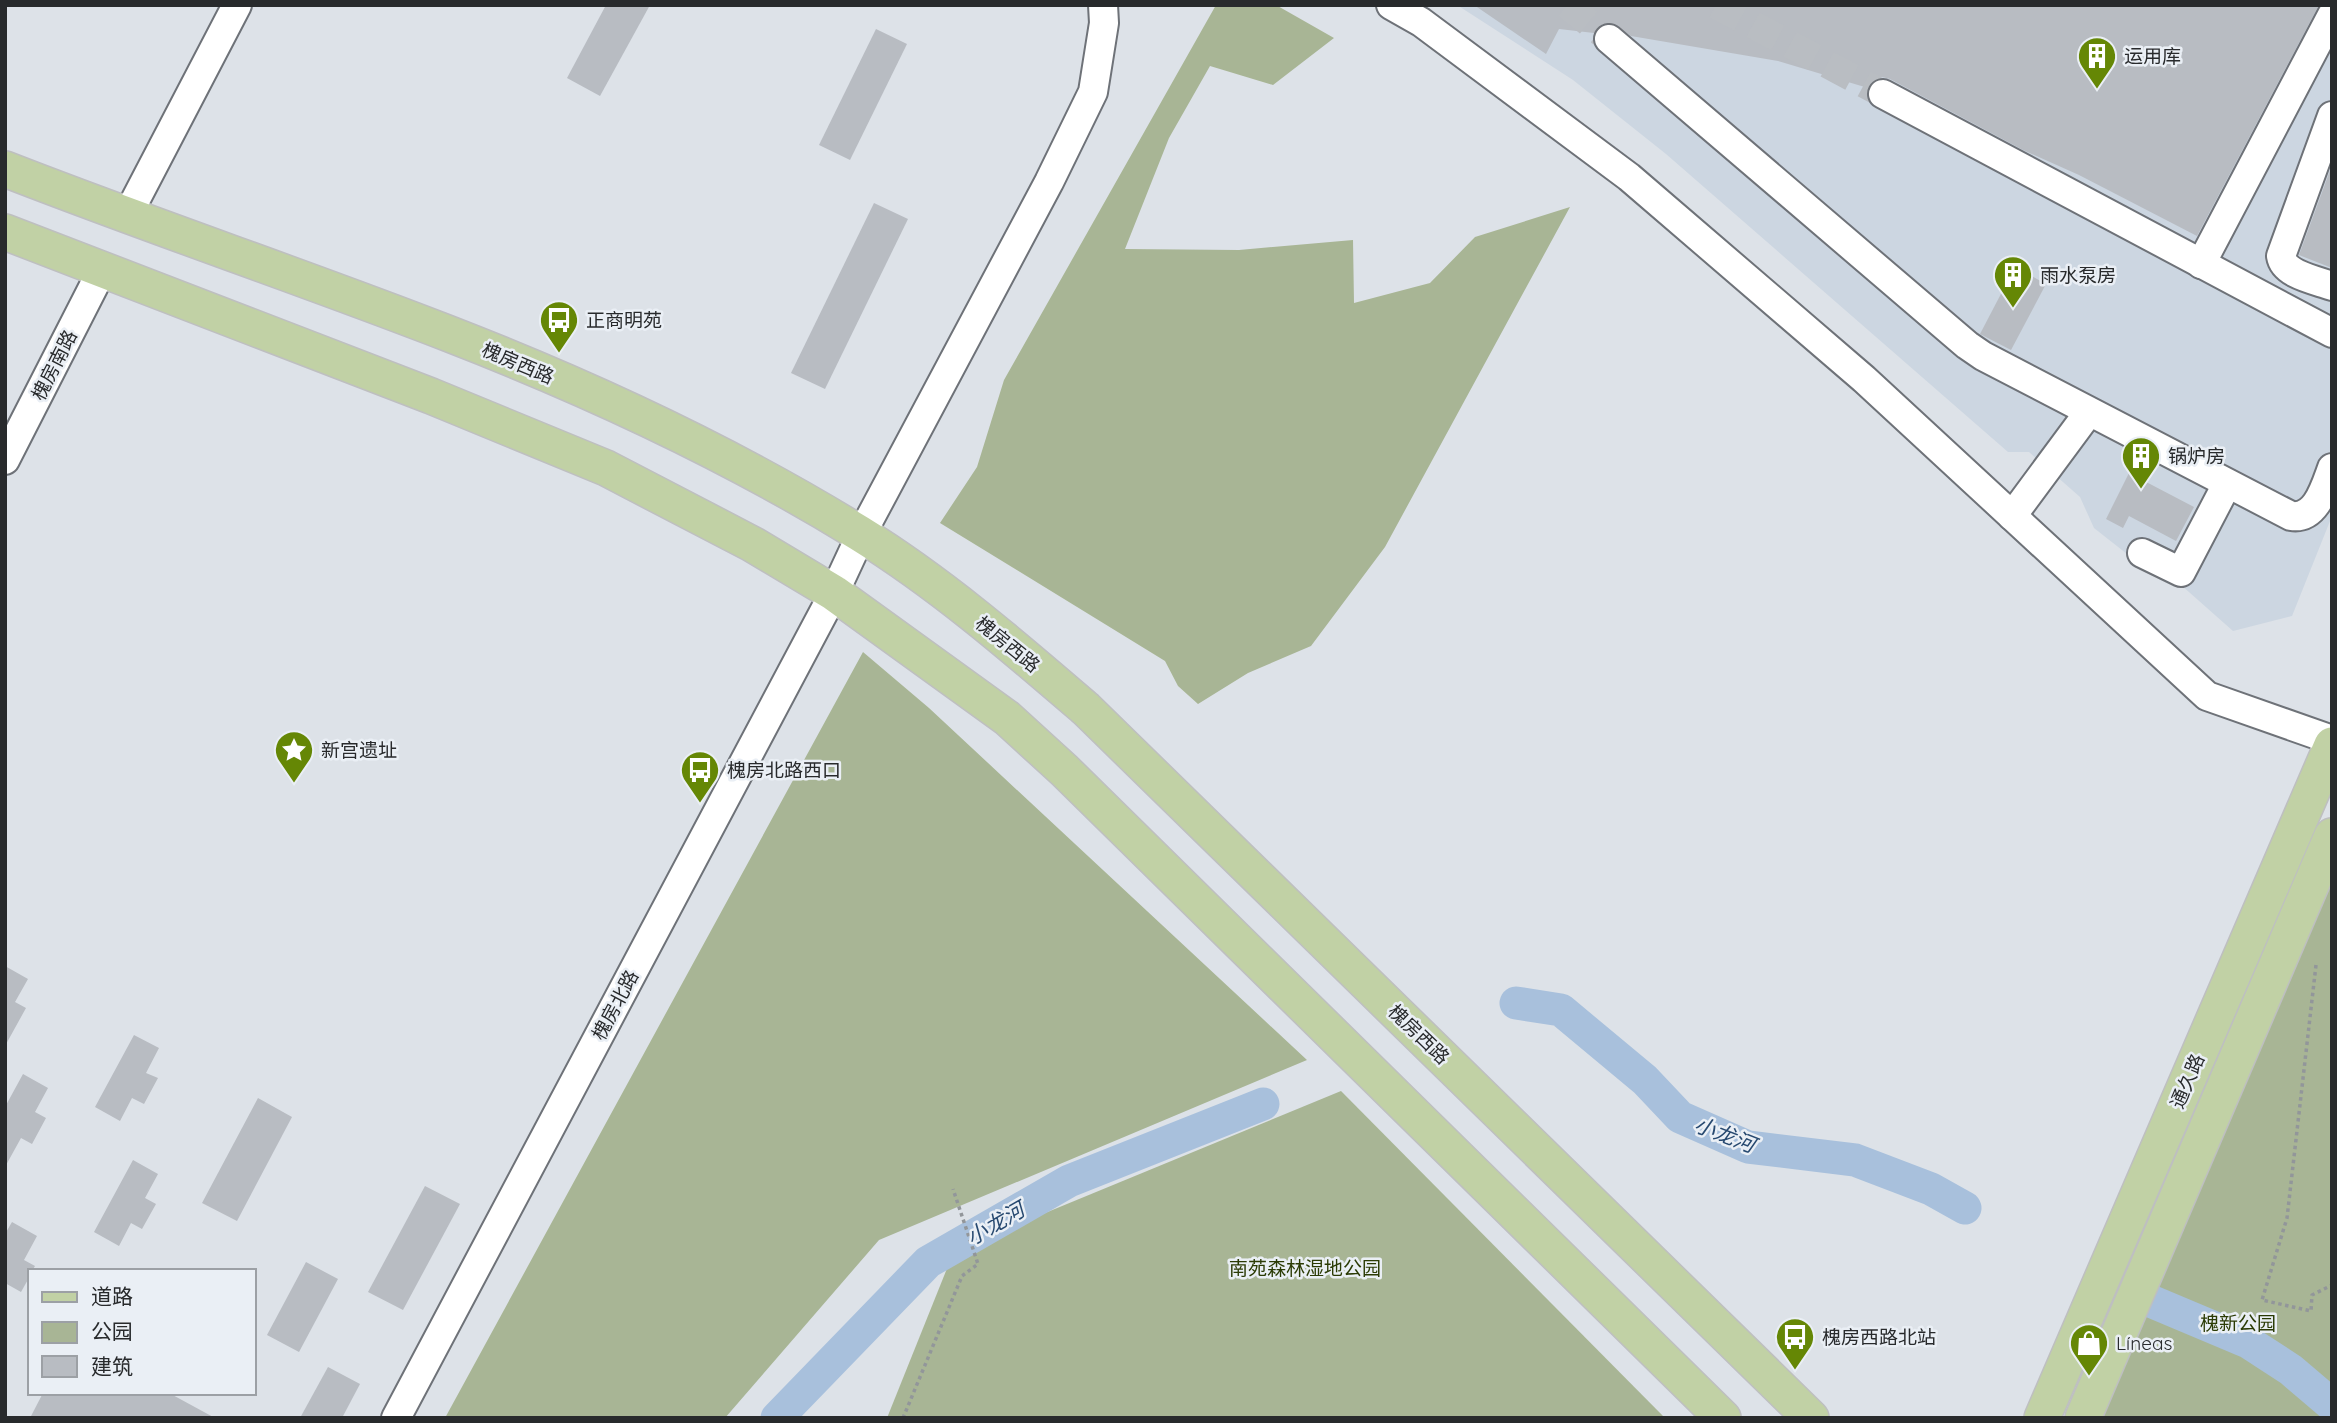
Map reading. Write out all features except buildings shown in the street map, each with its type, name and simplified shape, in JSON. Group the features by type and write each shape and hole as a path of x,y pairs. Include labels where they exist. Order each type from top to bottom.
{"main road":[{"name":"槐房西路","path":"5,169 448,333 706,448 765,478 862,535 1010,644 1086,709 1811,1418"},
{"path":"5,232 431,396 606,468 752,544 834,593 1006,719 1064,770 1665,1364 1723,1418"},
{"name":"通久路","path":"2042,1418 2332,742"},
{"name":"通久路","path":"2082,1418 2332,836"}],"street":[{"path":"127,216 237,5"},
{"name":"槐房北路","path":"396,1418 1036,206 1093,92 1104,23 1103,5"},
{"path":"1391,5 1421,22 1629,177 1864,379 2207,696 2332,742"},
{"path":"2202,264 2332,15"},
{"path":"1609,39 1969,346 1991,360 2283,513 2299,517 2308,513 2332,468"},
{"path":"1883,94 2332,333"},
{"path":"2332,116 2281,256 2288,269 2332,286"},
{"name":"槐房南路","path":"5,460 103,270"},
{"path":"2012,516 2089,412"},
{"path":"2142,553 2181,572 2227,484"}],"path":[{"path":"2316,965 2287,1219 2262,1300 2312,1311 2312,1295 2332,1285"},
{"path":"903,1418 962,1276 978,1264 953,1189"}],"shaded area":[{"path":"1457,5 2332,5 2332,516 2292,616 2233,631 2172,577 2127,554 2094,528 2080,497 2029,452 2008,452 1666,154 1573,80"}],"green space":[{"path":"1216,5 1276,5 1334,38 1273,85 1210,66 1169,138 1125,249 1239,250 1353,240 1354,303 1430,283 1475,237 1570,207 1385,547 1311,646 1248,673 1198,704 1178,686 1165,661 940,523 977,467 1004,380"},
{"path":"863,652 929,708 1307,1060 879,1240 725,1418 445,1418"},
{"name":"槐新公园","path":"2332,875 2332,1418 2095,1418"},
{"name":"南苑森林湿地公园","path":"1341,1091 1665,1418 887,1418 948,1266 992,1235"}],"waterway":[{"name":"小龙河","path":"1516,1003 1561,1010 1645,1080 1680,1117 1748,1147 1855,1160 1931,1189 1965,1208"},
{"name":"小龙河","path":"777,1418 928,1262 1069,1181 1263,1104"},
{"name":"小龙河","path":"2141,1297 2248,1342 2291,1370 2332,1405"}],"tunnel":[{"path":"1567,5 1609,39"},
{"path":"1716,5 1883,94"}],"place":[{"name":"运用库","path":"2097,90"},
{"name":"雨水泵房","path":"2013,309"},
{"name":"正商明苑","path":"559,354"},
{"name":"锅炉房","path":"2141,490"},
{"name":"新宫遗址","path":"294,784"},
{"name":"槐房北路西口","path":"700,804"},
{"name":"槐房西路北站","path":"1795,1371"},
{"name":"Líneas","path":"2089,1377"}]}
